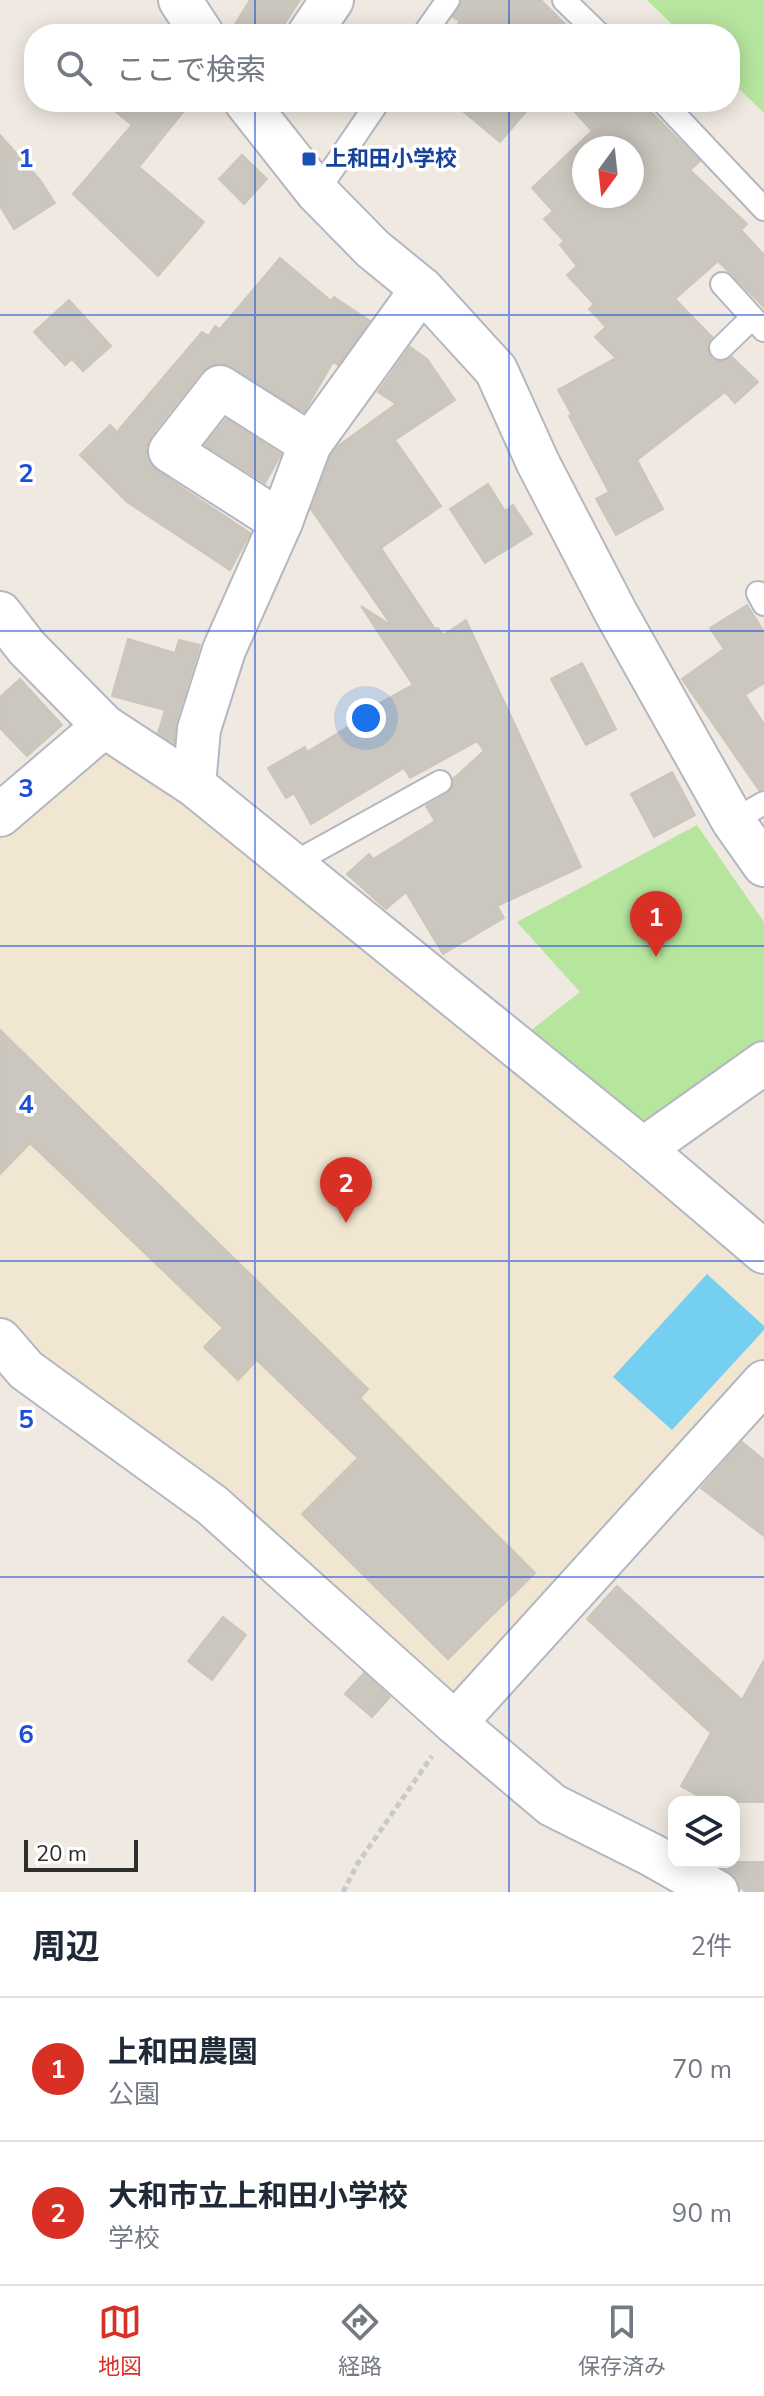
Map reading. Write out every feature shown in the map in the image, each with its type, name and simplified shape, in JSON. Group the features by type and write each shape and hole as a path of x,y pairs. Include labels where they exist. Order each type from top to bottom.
{"street":[{"path":"180,0 196,24"},
{"path":"316,24 332,0"},
{"path":"258,112 317,192 373,249 422,289 496,370 538,463 609,600 749,812 764,865"},
{"path":"194,785 199,729 224,650 281,522 310,444 422,289"},
{"path":"281,522 170,451 220,387 310,444"},
{"path":"0,613 27,648 104,726 194,785 643,1149 764,1252"},
{"path":"0,815 104,726"},
{"path":"643,1149 764,1063"},
{"path":"0,1340 26,1370 212,1505 455,1723 552,1805 652,1855 717,1892"},
{"path":"455,1723 764,1382"}],"lane":[{"path":"431,24 448,0"},
{"path":"574,3 591,24"},
{"path":"317,192 371,112"},
{"path":"672,112 764,209"},
{"path":"721,348 758,324 722,284"},
{"path":"292,864 440,782"}],"path":[{"path":"343,1892 358,1863 455,1723"}],"shaded area":[{"path":"103,732 764,1281 764,1373 467,1705 0,1334 0,820"}],"green space":[{"path":"647,0 764,0 764,113 740,90 740,24 672,24"},
{"path":"697,825 764,922 764,1039 628,1134 521,1038 580,992 517,922"}],"water":[{"path":"707,1274 764,1326 764,1330 672,1430 613,1377"}],"building":[{"path":"250,0 300,0 284,24 235,24"},
{"path":"462,0 541,0 565,24 458,24 460,21 453,17"},
{"path":"116,112 183,112 139,167 204,222 158,276 73,194 132,125"},
{"path":"464,112 526,112 500,142"},
{"path":"575,112 651,112 700,161 690,170 747,224 741,230 764,255 764,307 718,261 675,299 712,337 707,345 712,358 724,362 732,357 758,382 735,403 725,392 637,460 663,509 616,535 596,499 609,492 558,390 616,358 595,337 606,327 589,309 594,304 567,275 577,266 560,245 564,241 544,219 553,211 532,188 572,150 572,208 644,208 644,136 587,136 592,131"},
{"path":"0,135 40,180 55,203 14,229 0,206"},
{"path":"242,155 267,179 244,204 219,179"},
{"path":"280,258 331,301 334,297 370,321 338,365 333,362 304,412 233,367 222,363 211,365 201,372 151,436 146,448 148,461 157,471 250,533 230,570 127,502 80,455 110,425 117,432 202,332 209,336 215,326 220,329"},
{"path":"69,300 111,346 83,371 72,359 65,365 34,332"},
{"path":"410,347 427,359 455,400 395,440 441,506 381,548 435,629 438,628 443,635 466,620 581,867 497,906 504,918 443,954 406,892 386,909 347,874 369,854 373,859 435,821 426,806 447,794 452,788 453,779 484,751 477,741 410,778 404,768 311,824 294,793 286,798 268,768 305,747 307,752 359,720 356,716 413,685 361,606 392,626 311,509 331,455 338,446 396,404 378,392"},
{"path":"226,419 281,454 265,483 205,445"},
{"path":"488,484 505,511 513,505 532,534 485,563 450,509"},
{"path":"747,605 764,632 764,683 745,695 764,724 764,789 759,790 682,679 724,649 710,628"},
{"path":"128,639 175,653 179,640 200,645 176,722 174,743 158,733 165,710 112,696"},
{"path":"582,663 616,729 586,745 551,679"},
{"path":"20,679 62,725 27,756 0,728 0,697"},
{"path":"672,772 695,815 654,837 631,794"},
{"path":"0,1030 368,1389 360,1398 535,1573 448,1659 302,1514 358,1458 257,1360 238,1380 204,1347 223,1328 30,1143 0,1174"},
{"path":"742,1442 764,1460 764,1536 701,1488"},
{"path":"617,1586 742,1700 764,1660 764,1802 740,1802 740,1796 699,1796 681,1786 711,1733 587,1619"},
{"path":"223,1617 246,1635 212,1680 188,1661"},
{"path":"364,1673 390,1697 372,1717 345,1694"},
{"path":"740,1862 764,1862 764,1892 747,1892 740,1888 730,1872 723,1868 740,1868"}],"place":[{"name":"上和田小学校","path":"309,159"},
{"name":"上和田農園","path":"656,957"},
{"name":"大和市立上和田小学校","path":"346,1223"}]}
